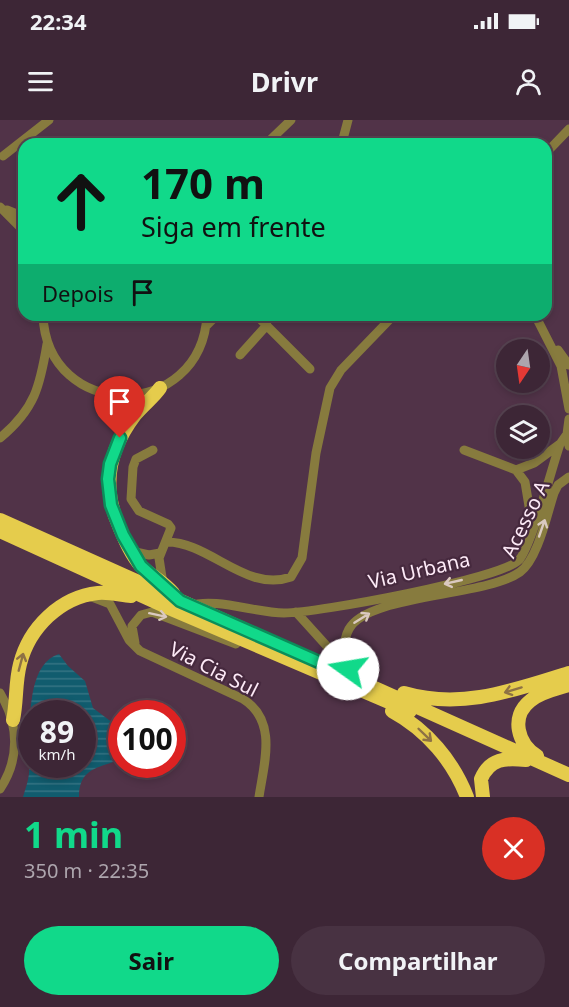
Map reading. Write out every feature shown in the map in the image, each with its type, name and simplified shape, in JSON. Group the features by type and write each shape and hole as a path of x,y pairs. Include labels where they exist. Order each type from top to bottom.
{"highway":[{"path":"160,388 127,426 110,464 108,479 111,505 131,551 141,566 185,604"},
{"path":"0,520 565,774"},
{"path":"0,531 389,704 435,716"},
{"path":"13,720 19,669 31,637 51,614 87,596 104,593 147,598"},
{"path":"283,657 306,674 394,712 409,721 438,748 454,770 467,797"},
{"path":"321,663 344,668 416,696 454,700 499,694 569,673"},
{"path":"565,774 528,750 520,735 518,720 525,705 534,698 569,685"},
{"path":"483,797 481,779 491,763 503,758 538,761"}],"street":[{"path":"26,138 48,120"},
{"path":"272,138 291,120"},
{"path":"344,138 348,120"},
{"path":"552,147 569,129"},
{"path":"3,156 18,144"},
{"path":"1,207 18,214"},
{"path":"1,207 18,225"},
{"path":"0,438 24,414 39,390 47,344 44,321"},
{"path":"47,344 61,367 71,377 94,391 121,396 141,394 160,388 186,369 203,341 206,321"},
{"path":"206,326 211,321"},
{"path":"263,321 310,369"},
{"path":"167,542 194,547 224,566 246,573 278,580 291,577 302,558 316,453 330,388 341,370 388,321"},
{"path":"540,321 566,372 569,410"},
{"path":"541,321 569,365"},
{"path":"240,355 267,325"},
{"path":"516,470 534,463 564,445 569,419"},
{"name":"Via Urbana","path":"185,604 207,602 269,612 333,608 502,569 518,561 564,445"},
{"path":"153,450 136,459 133,467 131,499 139,512 168,524 171,528 158,564 163,584"},
{"path":"464,450 516,470 525,482 532,529"},
{"name":"Acesso A","path":"344,668 345,641 349,629 360,618 387,607 494,582 521,571 535,549 558,485 569,477"},
{"path":"131,551 149,555 160,554"},
{"name":"Via Cia Sul","path":"87,596 110,604 129,640 140,651 243,699 257,710 265,726 266,734 259,797"},
{"name":"Via Cia Sul","path":"140,651 133,639 132,626 141,615 152,612 237,644 260,647"},
{"path":"296,612 344,668"},
{"path":"0,693 13,720 15,748 5,797"},
{"path":"0,789 8,776"}],"water":[{"path":"59,654 68,666 85,681 91,700 32,700 39,673 47,661"},
{"path":"96,710 108,719 108,764 96,768"},
{"path":"28,778 84,778 79,797 23,797"}],"route":[{"path":"120,438 111,456 108,479 111,505 123,535 141,566 180,601 321,663 348,669"}]}
